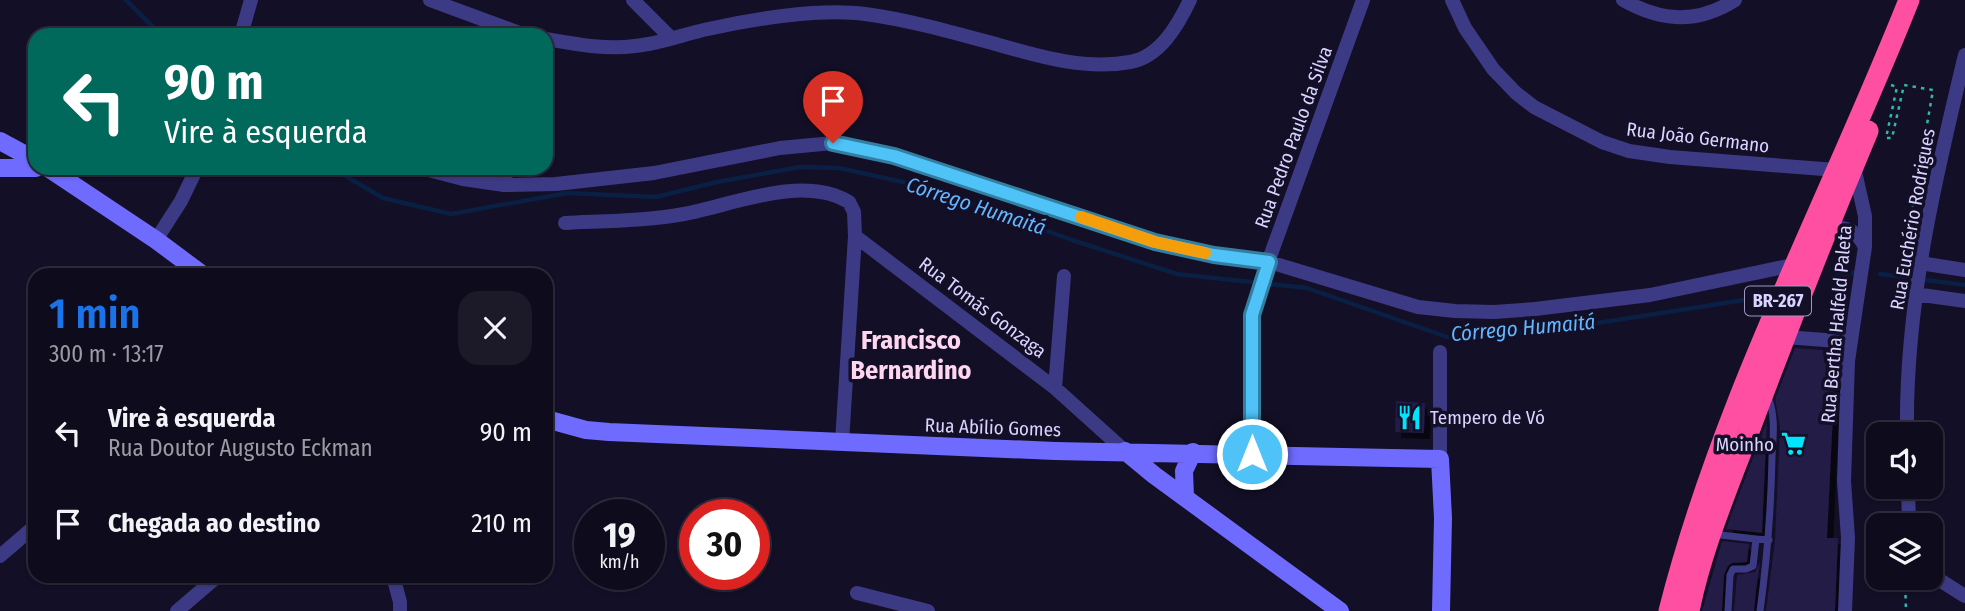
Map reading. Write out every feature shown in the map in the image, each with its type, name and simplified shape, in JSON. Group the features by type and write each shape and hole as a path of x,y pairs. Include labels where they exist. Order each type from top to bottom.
{"highway":[{"name":"BR-267","path":"1689,611 1712,534 1785,337 1819,228 1845,169 1909,0"},
{"name":"BR-267","path":"1845,169 1896,84 1923,0"},
{"name":"BR-267","path":"1669,611 1683,556 1712,470 1793,265 1819,228"}],"street":[{"path":"243,28 251,0"},
{"path":"430,0 506,28"},
{"path":"633,0 670,38"},
{"path":"848,0 863,13"},
{"path":"1178,24 1181,0"},
{"path":"553,40 616,48 639,46 765,18 863,13 1061,61 1108,65 1132,62 1145,57 1160,46 1178,24 1190,0"},
{"name":"Rua Pedro Paulo da Silva","path":"1252,454 1252,315 1257,293 1363,0"},
{"name":"Rua João Germano","path":"1452,0 1465,28 1493,69 1516,93 1534,107 1602,142 1629,151 1670,156 1845,169"},
{"path":"1623,0 1655,14 1682,18 1704,16 1735,0"},
{"name":"Rua Euchério Rodrigues","path":"1908,422 1907,401 1919,266 1942,150 1965,55"},
{"path":"0,141 28,156"},
{"path":"448,175 504,186 556,184 628,177 801,144 833,143 894,156 1155,242 1418,307 1494,312 1650,295 1793,265"},
{"path":"0,169 28,168"},
{"name":"Rua Bertha Halfeld Paleta","path":"1845,169 1866,216 1865,247 1851,342 1844,470 1848,538 1845,611"},
{"path":"58,175 194,268"},
{"path":"156,240 181,201 194,175"},
{"path":"504,186 506,175"},
{"path":"565,223 647,219 685,214 770,194 795,191 831,195 849,202 854,212 855,236 842,442"},
{"path":"1819,228 1849,228 1859,236 1865,247"},
{"name":"Rua Tomás Gonzaga","path":"855,236 1055,388 1154,475 1340,611"},
{"path":"1919,266 1965,270"},
{"path":"1055,388 1064,276"},
{"path":"1916,291 1965,302"},
{"path":"1785,337 1851,342"},
{"path":"1440,352 1443,518 1441,611"},
{"name":"Rua Abílio Gomes","path":"553,421 586,430 609,432 1055,451 1440,459"},
{"path":"1185,497 1184,471 1193,452"},
{"path":"0,556 28,532"},
{"path":"1943,582 1965,596"},
{"path":"177,611 210,583"},
{"path":"395,583 400,611"},
{"path":"857,593 928,611"}],"lane":[{"path":"1760,611 1769,540 1773,411 1764,391"},
{"path":"1712,534 1769,540"},
{"path":"1728,611 1730,575 1733,569 1753,566 1756,539"}],"path":[{"path":"1896,84 1892,138 1886,138 1897,87 1896,84"},
{"path":"1896,84 1933,90 1912,211"},
{"path":"1905,590 1906,611"}],"building":[{"name":"Moinho","path":"1795,348 1836,351 1827,538 1838,538 1835,611 1766,611 1775,540 1780,427 1775,399"},
{"name":"Tempero de Vó","path":"1396,401 1425,403 1424,433 1395,432"},
{"path":"1767,421 1762,533 1726,529 1741,489"},
{"path":"1722,541 1749,544 1747,562 1732,563 1728,566 1724,575 1722,611 1702,611"},
{"path":"1760,562 1754,611 1734,611 1737,575 1755,572"}],"waterway":[{"name":"Córrego Humaitá","path":"126,0 154,28"},
{"name":"Córrego Humaitá","path":"344,175 383,198 451,214 567,193 656,197 717,182 800,167 839,168 930,188 1072,240 1177,274 1307,288 1450,338 1553,330 1744,300"},
{"name":"Córrego Humaitá","path":"1834,277 1855,272"},
{"name":"Córrego Humaitá","path":"1880,274 1965,285"}],"slow traffic":[{"path":"1081,217 1155,242 1205,253"}],"place":[{"name":"Tempero de Vó","path":"1410,417"},
{"name":"Moinho","path":"1794,444"}],"district":[{"name":"Francisco Bernardino","path":"911,355"}],"route":[{"path":"833,143 894,156 1155,242 1214,255 1269,262 1252,315 1252,454"}]}
